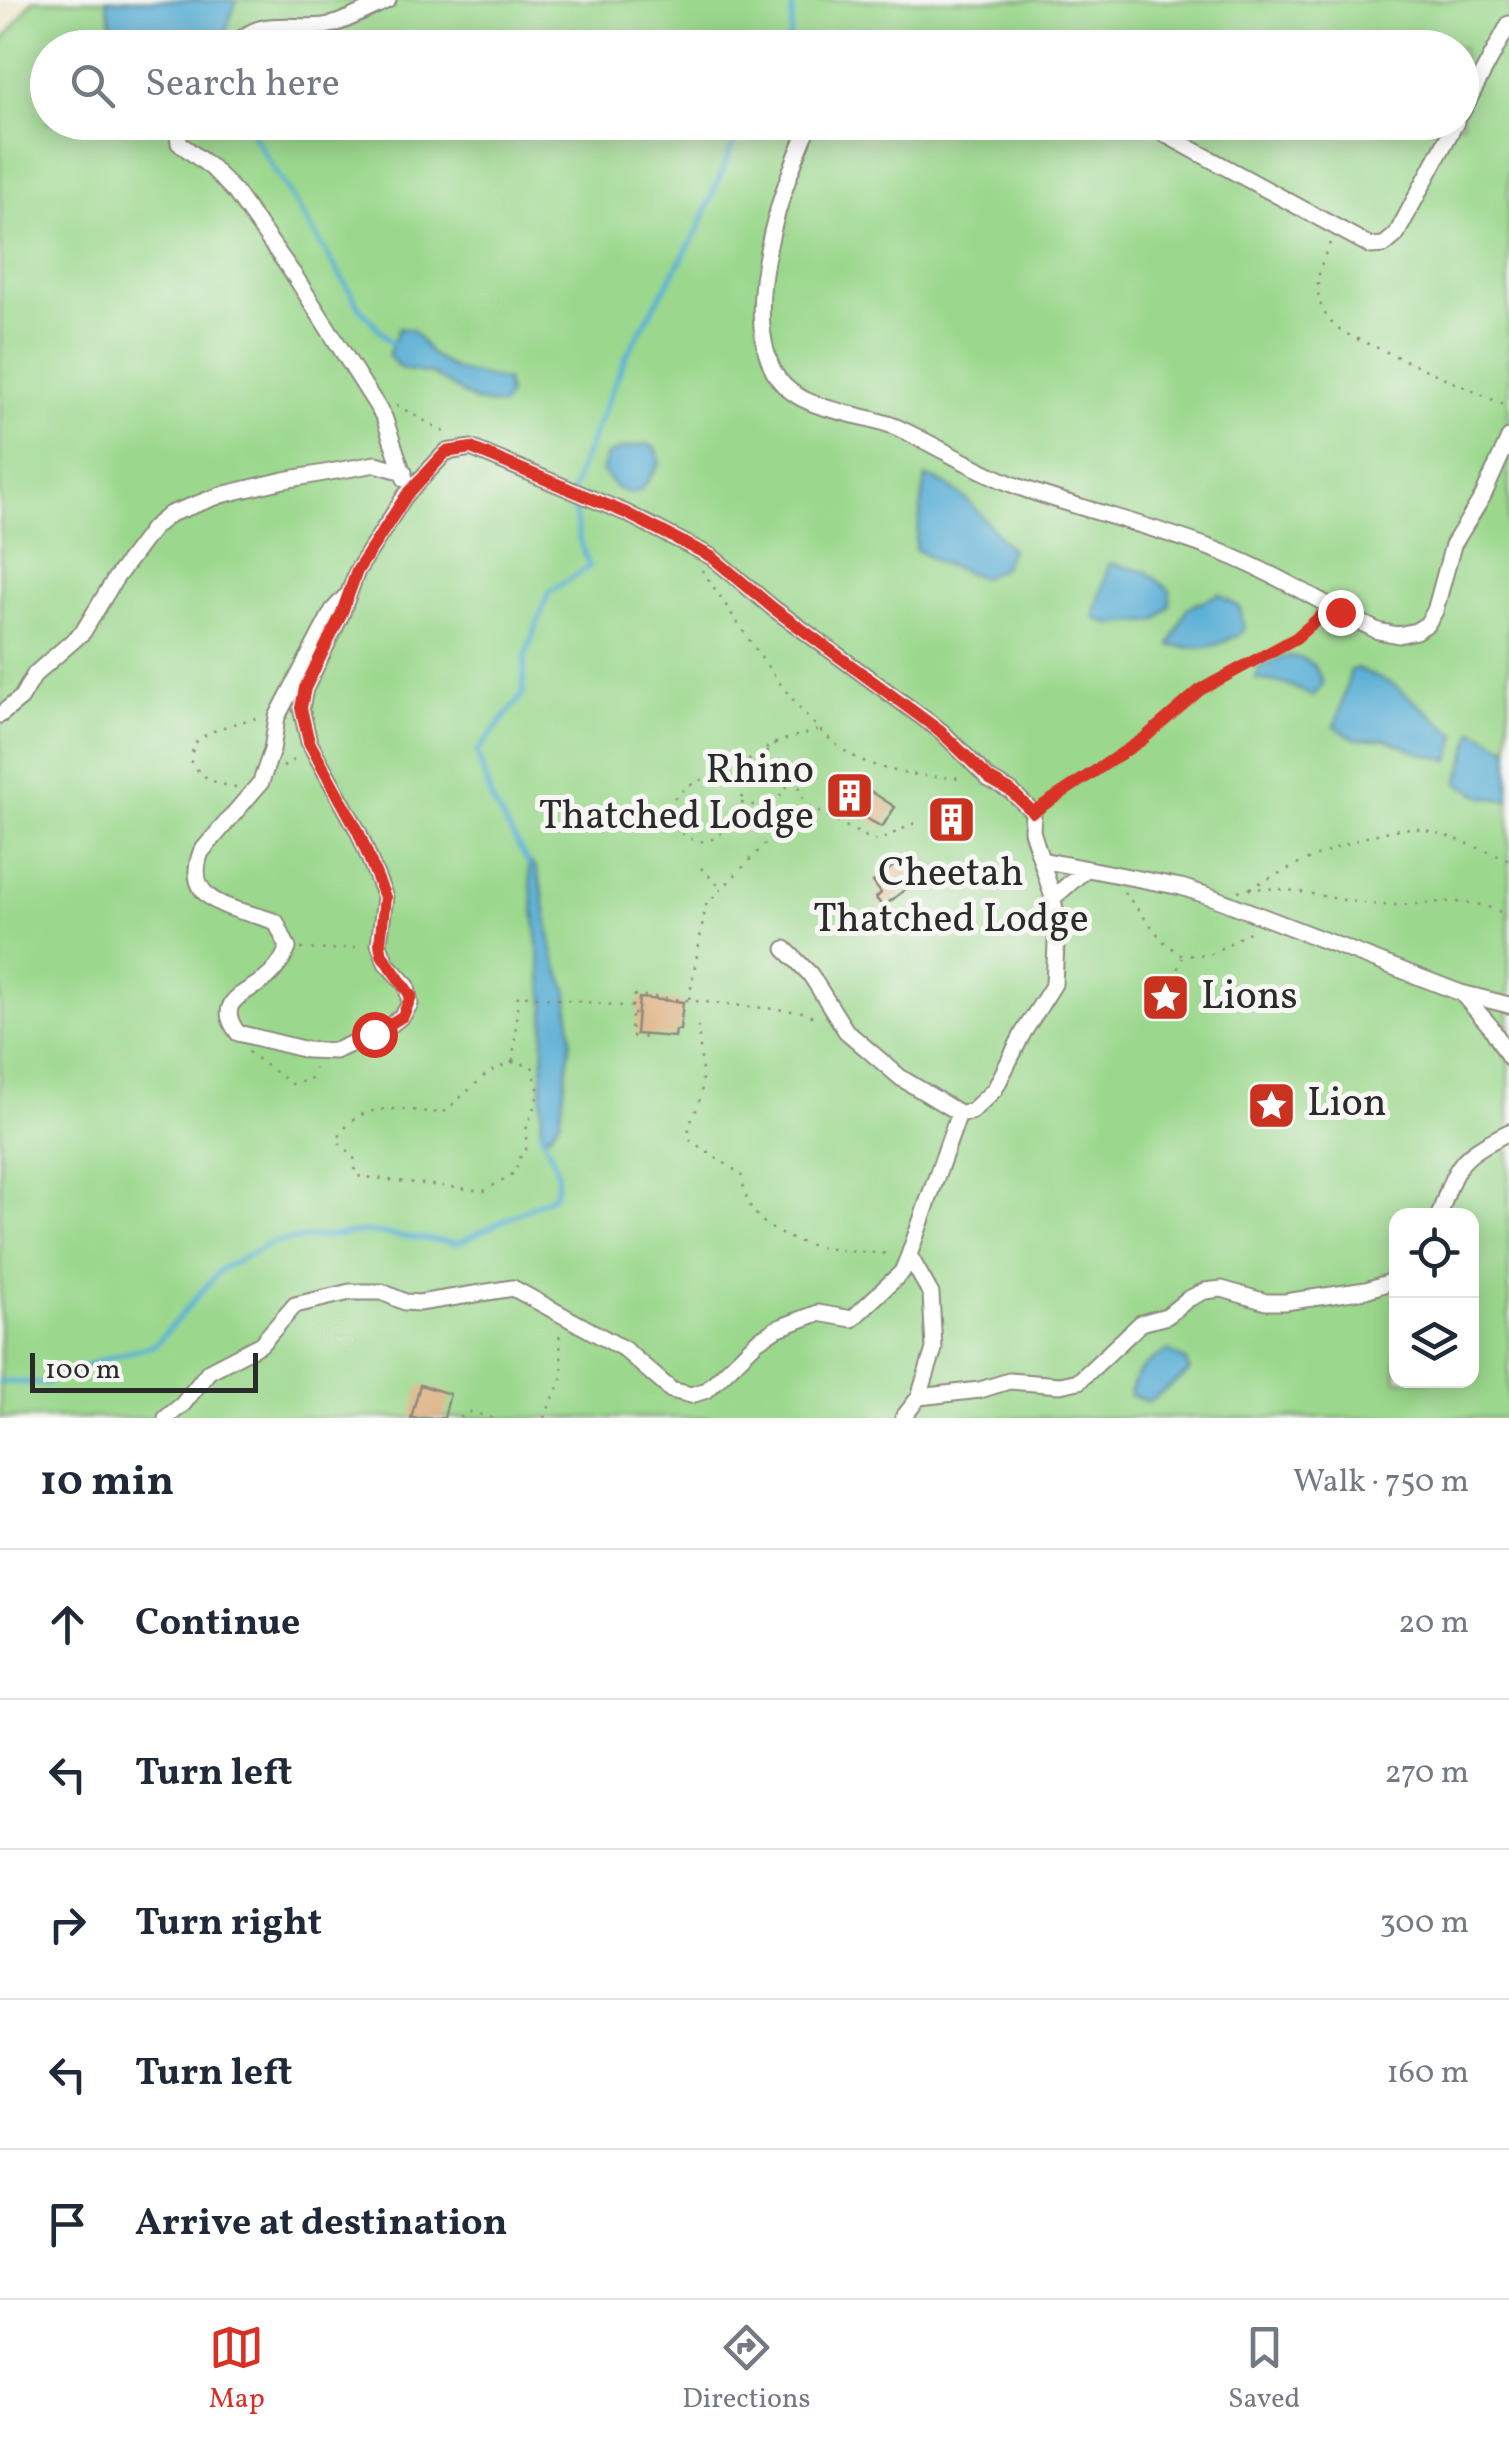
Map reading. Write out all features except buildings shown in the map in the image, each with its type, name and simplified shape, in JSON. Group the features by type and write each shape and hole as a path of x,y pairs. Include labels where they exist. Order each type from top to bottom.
{"lane":[{"path":"252,30 265,26 312,28 336,24 388,0"},
{"path":"1479,80 1509,24"},
{"path":"179,140 212,168 246,206 368,390 393,436 404,472 406,496"},
{"path":"804,140 781,194 766,270 764,337 774,372 782,383 810,401 893,426 1014,485 1176,534 1226,554 1378,631 1398,634 1416,631 1436,611 1453,544 1484,496 1509,438"},
{"path":"1175,140 1370,246 1384,245 1396,234 1446,140"},
{"path":"376,464 393,436"},
{"path":"294,705 313,750 358,831 385,897 380,944 386,963 407,986 410,1004 403,1016 387,1028 335,1051 320,1052 238,1033 232,1026 231,1004 237,995 274,972 288,948 276,922 234,911 212,898 196,877 201,852 256,787 267,768 277,717 294,705 333,610 345,597 357,571 406,496 446,452 471,448 626,513 712,557 773,608 940,731 990,779 1011,791 1033,812 1032,831 1057,924 1054,984 1023,1033 995,1089 971,1112 958,1113 901,1078 846,1030 810,974 785,949"},
{"path":"0,714 20,698 34,674 83,632 124,566 170,514 222,495 284,480 376,464 404,472"},
{"path":"1041,860 1180,887 1461,993 1509,1006"},
{"path":"1053,898 1086,869"},
{"path":"1461,993 1491,1027 1509,1057"},
{"path":"166,1418 209,1371 261,1344 295,1306 367,1290 420,1304 513,1288 624,1349 671,1390 691,1396 707,1390 757,1341 776,1329 818,1313 852,1318 902,1272 958,1113"},
{"path":"1441,1208 1462,1160 1476,1148 1509,1132"},
{"path":"903,1418 919,1397 934,1349 930,1294 909,1255"},
{"path":"919,1397 980,1390 1009,1382 1060,1386 1080,1381 1141,1324 1167,1316 1205,1291 1222,1289 1266,1302 1286,1302 1366,1290 1389,1282"}],"path":[{"path":"1336,228 1318,271 1316,289 1330,324 1509,407"},
{"path":"368,390 471,448"},
{"path":"701,569 757,652 820,730 858,758 915,776 990,779"},
{"path":"1033,812 1142,740 1200,690 1296,638 1331,607"},
{"path":"277,717 238,722 198,740 192,748 191,762 208,780 256,787 313,750"},
{"path":"775,743 757,763 730,823 702,842 688,838 670,817 670,806 678,794 695,781 746,762 775,743 820,730"},
{"path":"739,802 770,805 792,778 804,804"},
{"path":"804,804 880,840 918,821"},
{"path":"690,998 704,910 804,804"},
{"path":"1212,897 1249,888 1291,867 1386,832 1416,828 1509,860"},
{"path":"701,868 721,888"},
{"path":"1112,874 1143,918 1182,956 1211,954 1269,921"},
{"path":"1249,888 1375,905 1450,900 1492,908 1509,916"},
{"path":"288,948 329,950 380,944"},
{"path":"1166,998 1182,956"},
{"path":"512,1062 518,995 632,1006"},
{"path":"646,1038 631,1036 635,995 803,1012 818,1018"},
{"path":"698,1026 700,1099 688,1134 691,1141 741,1174 748,1202 756,1214 793,1240 909,1255"},
{"path":"238,1033 249,1054 291,1084 310,1080 320,1052"},
{"path":"512,1062 532,1066 540,1092 526,1130 526,1150 517,1161 516,1172 484,1191 356,1176 354,1156 337,1140 346,1122 367,1109 443,1113 489,1072 512,1062"},
{"path":"544,1418 563,1376 557,1337 566,1317"},
{"path":"460,1418 471,1412 492,1418"}],"green space":[{"path":"33,0 1509,0 1509,1418 0,1418 0,45"}],"water":[{"path":"106,0 236,0 226,30 115,30"},
{"path":"399,328 412,330 432,355 456,370 506,381 508,395 502,406 476,402 432,374 401,369 388,355"},
{"path":"649,444 657,450 660,463 642,489 630,494 616,488 602,472 606,456"},
{"path":"926,477 963,497 1011,550 1002,568 982,578 915,549"},
{"path":"1109,563 1147,572 1170,590 1170,606 1156,621 1110,624 1094,618"},
{"path":"1219,594 1240,608 1244,630 1209,647 1170,646 1187,608"},
{"path":"1288,656 1307,661 1315,668 1322,686 1313,696 1284,683 1256,679 1260,666"},
{"path":"1357,668 1394,685 1457,735 1450,760 1386,739 1356,739 1335,727 1351,670"},
{"path":"1474,730 1509,748 1509,800 1483,797 1458,783"},
{"path":"528,860 536,868 554,957 568,992 571,1039 560,1120 549,1135 541,1133 545,1004"},
{"path":"1168,1351 1185,1360 1190,1371 1148,1402 1130,1395 1143,1368"}],"waterway":[{"path":"791,30 793,0"},
{"path":"256,140 361,309 392,344"},
{"path":"529,864 492,801 477,752 523,694 525,658 549,592 589,567 579,538 572,492 580,467 626,356 698,230 735,140"},
{"path":"0,1382 47,1383 103,1359 155,1345 221,1269 274,1242 365,1232 458,1243 553,1196 557,1171 541,1131"}],"place":[{"name":"Rhino Thatched Lodge","path":"849,795"},
{"name":"Cheetah Thatched Lodge","path":"951,820"},
{"name":"Lions","path":"1166,998"},
{"name":"Lion","path":"1272,1105"}],"route":[{"path":"374,1034 403,1016 411,996 382,955 385,897 358,831 309,742 301,708 305,688 341,615 357,571 406,496 454,448 471,448 626,513 712,557 773,608 940,731 990,779 1026,802 1033,812 1142,740 1200,690 1296,638 1331,607 1340,612"}]}
